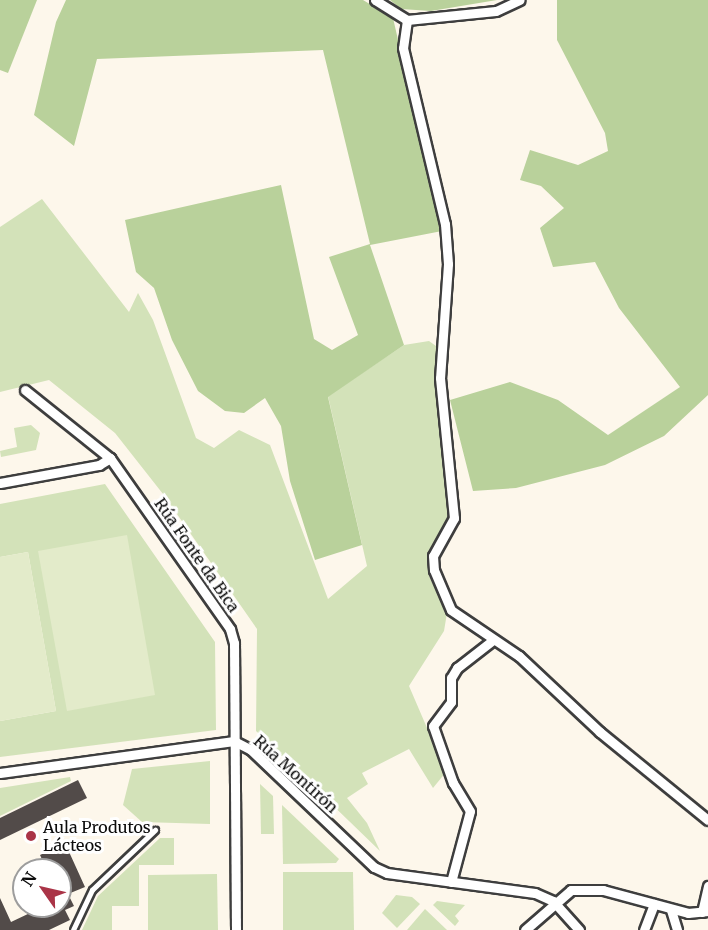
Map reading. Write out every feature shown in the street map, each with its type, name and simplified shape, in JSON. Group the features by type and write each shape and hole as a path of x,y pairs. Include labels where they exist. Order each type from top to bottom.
{"street":[{"path":"375,0 407,20 496,11 519,0"},
{"path":"407,20 403,48 446,224 448,264 440,378 454,518 434,556 434,570 451,610 519,656 600,732 708,820"},
{"name":"Rúa Fonte da Bica","path":"25,390 110,458 230,629 234,643 236,930"},
{"path":"0,483 99,465 110,458"},
{"path":"451,882 470,811 453,783 433,726 451,702 451,678 457,668 493,640"},
{"name":"Rúa Montirón","path":"0,772 234,741 250,749 374,867 387,873 535,893 553,901"},
{"path":"525,930 553,901 571,890 603,890 671,910 705,911 702,898 708,886"},
{"path":"553,901 579,930"},
{"path":"644,930 654,904"},
{"path":"671,910 677,930"}],"lane":[{"path":"73,930 92,890 155,831"}],"green space":[{"path":"0,0 37,0 8,73 0,70"},
{"path":"66,0 363,0 393,18 442,231 370,245 404,345 328,397 362,545 315,560 290,481 281,426 265,398 244,413 225,411 198,391 172,340 154,288 136,272 125,220 281,185 314,339 332,350 358,335 329,257 370,244 323,50 97,59 74,146 34,115 56,22"},
{"path":"390,0 497,0 431,11 401,9"},
{"path":"557,0 708,0 708,395 664,436 605,465 516,488 473,491 450,400 510,382 558,400 608,435 680,387 619,308 595,262 553,267 540,228 564,208 541,186 520,180 530,150 578,165 608,151 605,133 557,40"},
{"path":"42,199 129,312 138,293 153,320 196,438 214,448 239,430 270,445 328,599 367,566 328,396 404,345 429,341 436,346 437,396 451,510 429,555 429,576 447,613 444,631 409,686 446,772 433,788 409,749 362,773 368,784 347,798 367,823 380,851 256,731 257,629 163,494 115,433 49,380 0,392 0,227"},
{"path":"31,425 40,433 36,450 1,457 0,451 17,447 14,428"},
{"path":"105,484 215,642 216,730 0,757 0,721 56,711 28,552 0,557 0,504"},
{"path":"127,535 155,695 67,711 38,551"},
{"path":"28,552 56,711 0,721 0,557"},
{"path":"210,761 210,824 142,822 123,805 132,769"},
{"path":"70,777 71,781 0,816 0,788"},
{"path":"260,784 273,796 274,834 261,834"},
{"path":"282,805 339,859 336,863 283,864"},
{"path":"160,838 174,838 174,865 139,865 139,906 112,906 112,930 82,930 98,896"},
{"path":"283,872 353,872 354,930 283,930"},
{"path":"217,874 218,930 148,930 148,875"},
{"path":"396,895 412,897 420,904 397,928 382,913"},
{"path":"437,901 465,905 455,916 459,921 455,926 433,905"},
{"path":"425,909 447,930 407,930"}],"building":[{"path":"78,780 87,798 0,840 0,818"},
{"path":"65,843 72,858 41,858 40,855"},
{"path":"72,858 85,887 72,892"},
{"path":"0,898 11,922 19,918 69,918 70,920 49,930 0,930"}],"place":[{"name":"Aula Produtos Lácteos","path":"31,836"}]}
